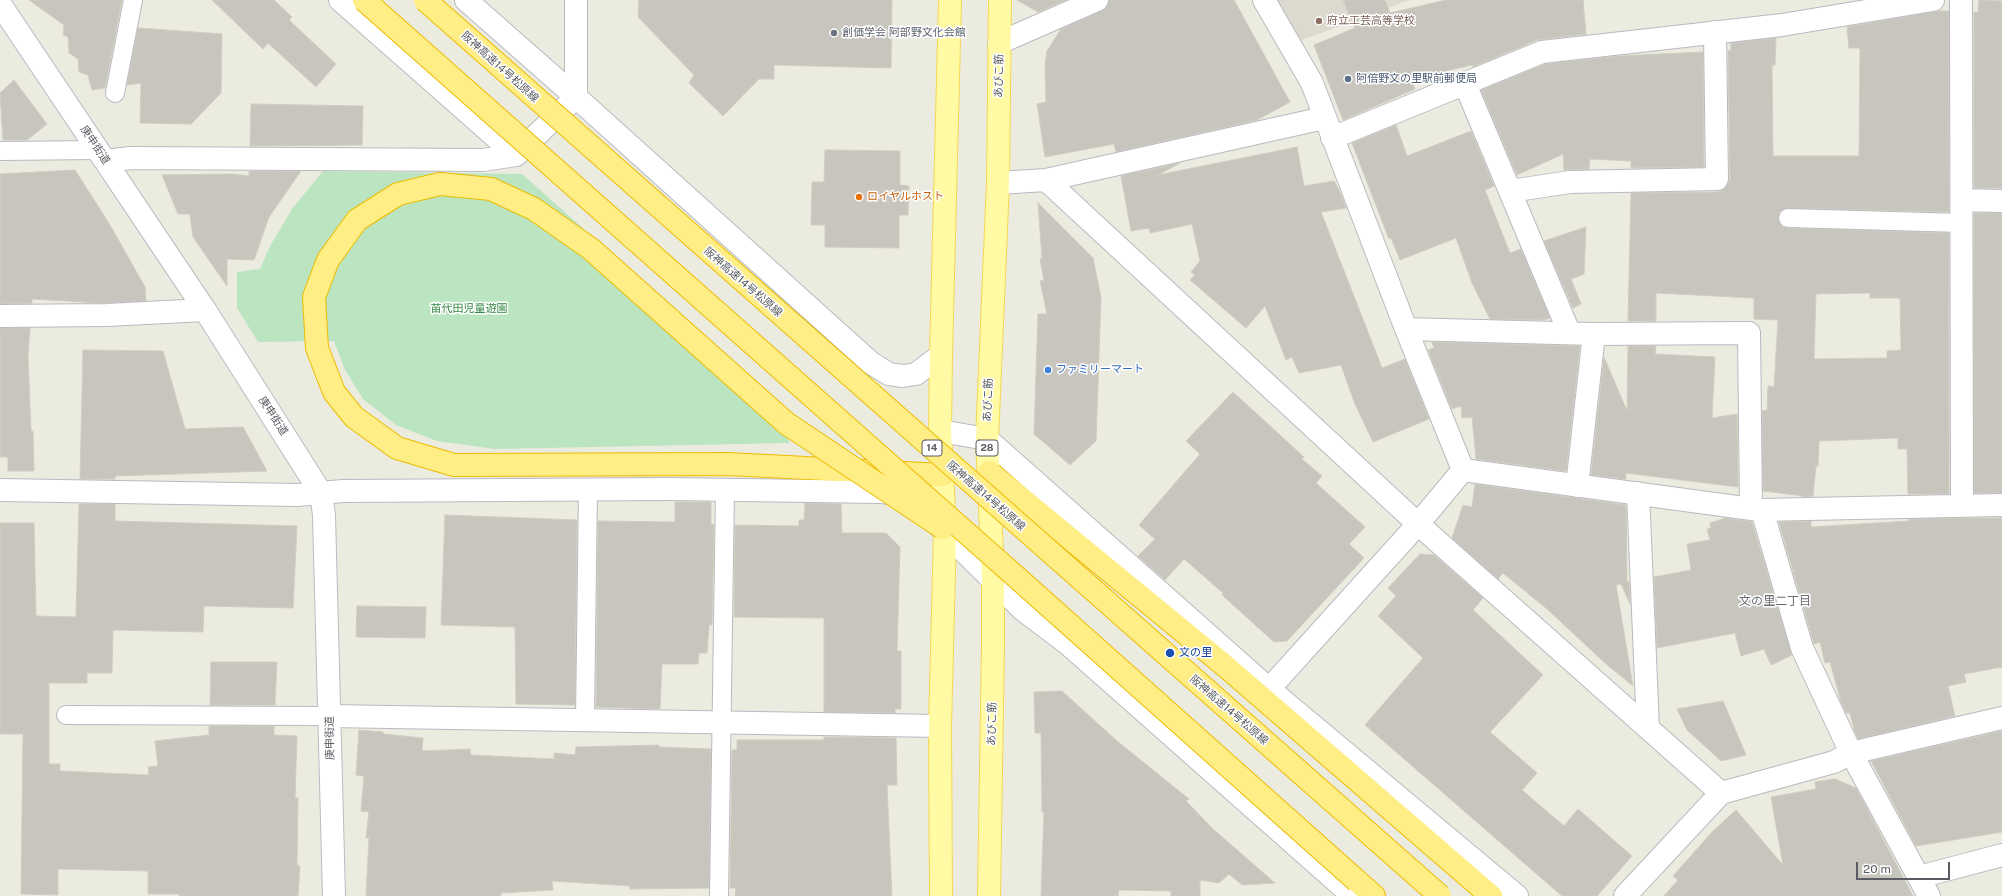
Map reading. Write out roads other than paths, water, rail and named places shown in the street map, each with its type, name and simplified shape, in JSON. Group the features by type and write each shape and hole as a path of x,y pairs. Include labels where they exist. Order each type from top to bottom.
{"highway":[{"path":"364,0 1014,575 1374,896"},
{"name":"阪神高速14号松原線","path":"425,0 1440,896"},
{"path":"943,475 728,464 454,465 397,448 354,417 334,392 317,348 314,297 328,260 357,220 398,194 440,184 491,189 534,209 591,249 786,423 1014,575"},
{"path":"989,472 1224,665 1491,896"}],"main road":[{"path":"941,896 940,726 944,533 943,475 940,431 950,0"},
{"name":"あびこ筋","path":"989,896 993,578 987,439 998,183 1000,0"}],"street":[{"path":"340,0 516,155"},
{"path":"466,0 871,363 889,374 903,376 916,374 941,355"},
{"path":"102,155 130,158 483,160 516,155 576,97 576,0"},
{"path":"999,43 1097,0"},
{"path":"1264,0 1312,83 1406,330 1463,470"},
{"path":"998,183 1046,180 1328,128 1465,84 1542,52 1782,25 1901,3 1933,0"},
{"path":"1961,0 1962,505"},
{"name":"庚申街道","path":"0,4 205,310 321,493 324,515 334,896"},
{"path":"1510,191 1570,182 1717,179 1715,32"},
{"path":"1465,84 1569,332"},
{"path":"1046,180 1418,524 1721,793"},
{"path":"1962,200 2002,201"},
{"path":"0,316 107,315 205,310"},
{"path":"1406,330 1569,332 1594,334 1749,333 1756,509 1802,648 1851,753 1929,896"},
{"path":"1577,486 1594,334"},
{"path":"940,431 987,439 1269,690 1517,896"},
{"path":"1269,690 1418,524 1463,470"},
{"path":"1463,470 1756,509 2002,505"},
{"path":"0,490 297,495 343,491 725,489 882,492 909,495 927,511 944,533 993,578 1024,610 1074,649 1353,896"},
{"path":"1638,493 1648,728"},
{"path":"329,716 940,726"},
{"path":"1625,896 1721,793 1834,762 1851,753 2002,718"},
{"path":"1919,877 2002,855"}],"lane":[{"path":"115,93 133,0"},
{"path":"0,151 102,155"},
{"path":"1788,218 1962,223"},
{"path":"585,719 588,489"},
{"path":"719,896 725,489"},
{"path":"66,715 329,716"}],"place":[{"name":"府立工芸高等学校","path":"1319,21"},
{"name":"創価学会 阿部野文化会館","path":"834,33"},
{"name":"阿倍野文の里駅前郵便局","path":"1348,79"},
{"name":"ロイヤルホスト","path":"859,197"},
{"name":"ファミリーマート","path":"1048,370"},
{"name":"文の里","path":"1170,653"}],"district":[{"name":"文の里二丁目","path":"1775,601"}],"park label":[{"name":"苗代田児童遊園","path":"469,309"}]}
